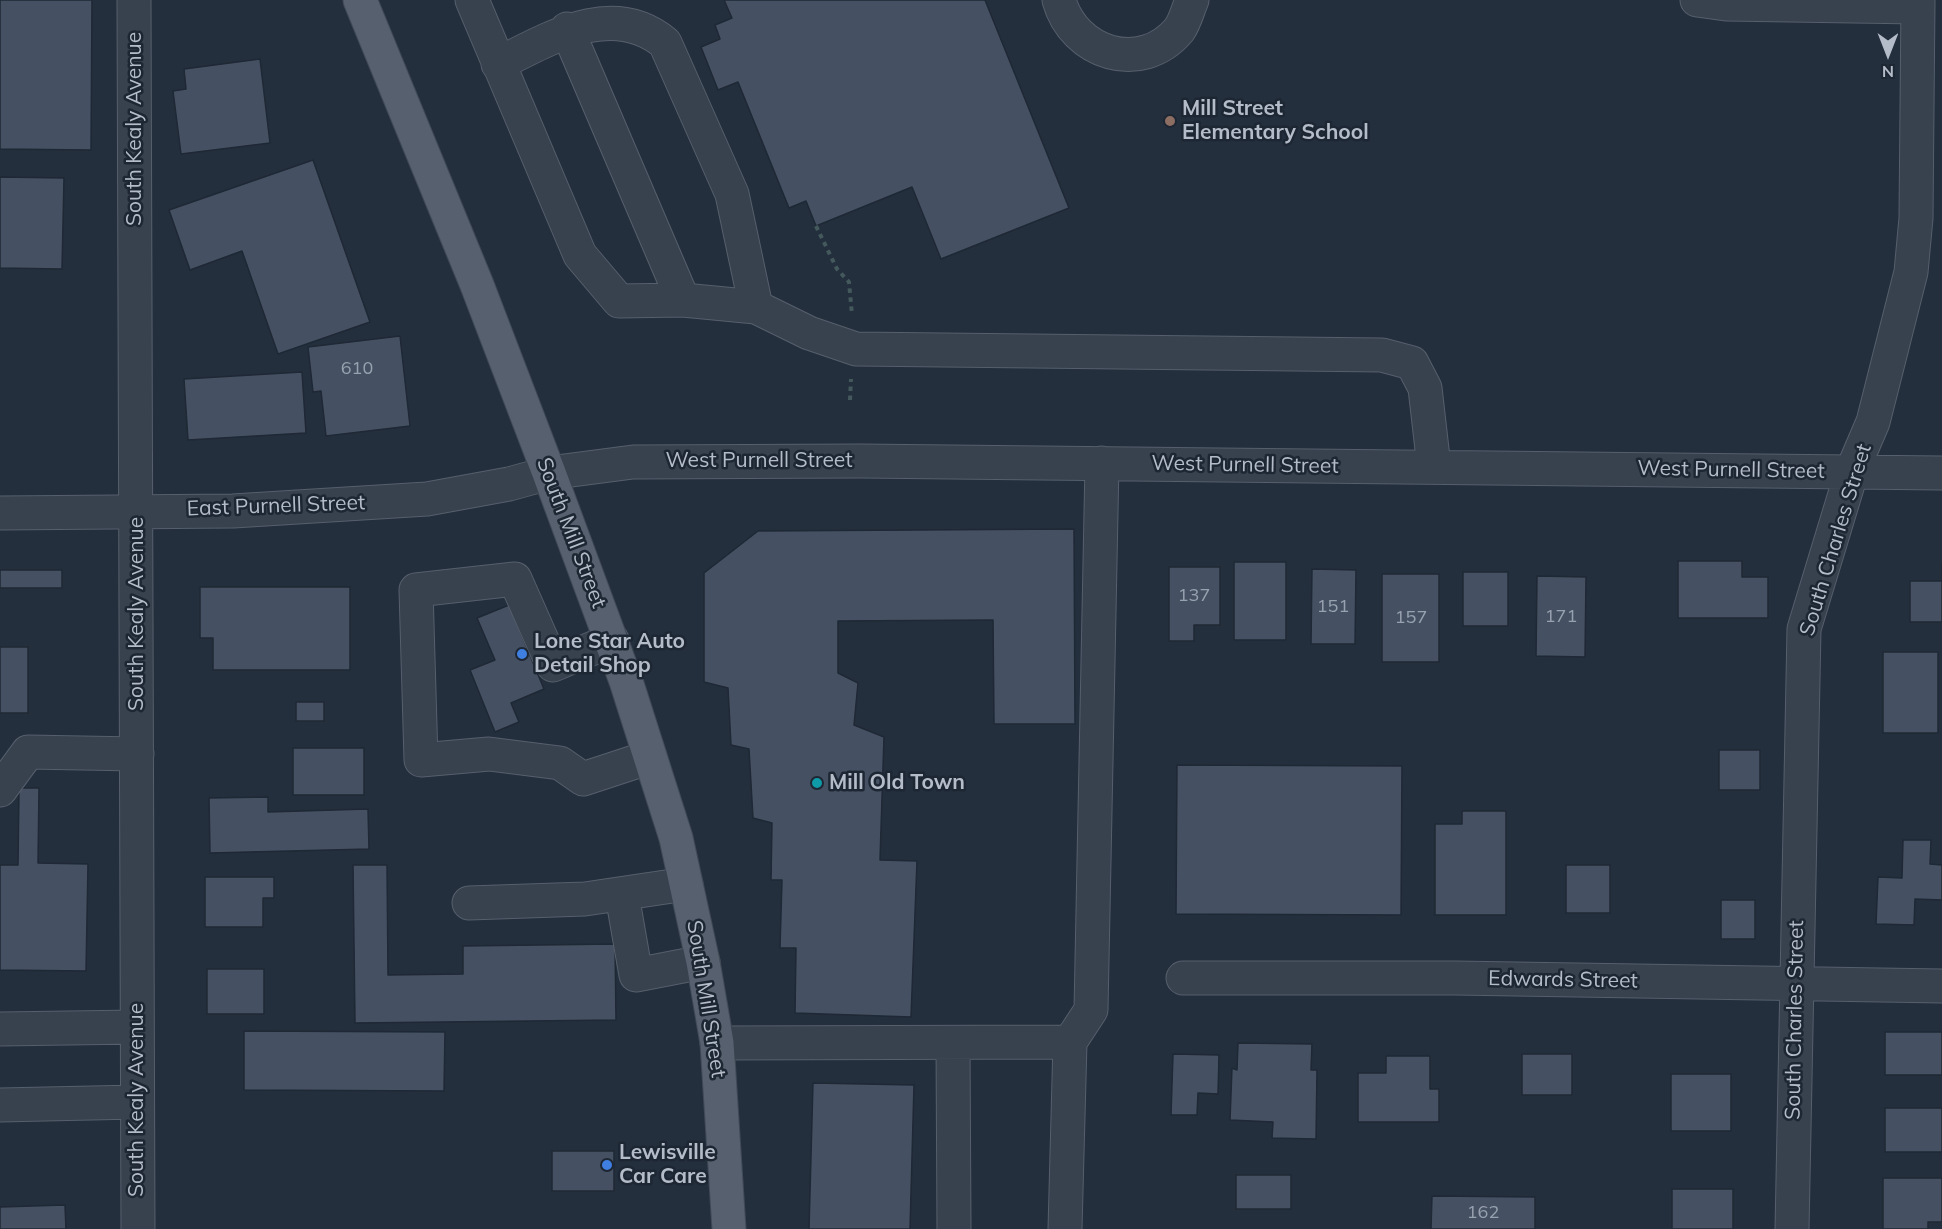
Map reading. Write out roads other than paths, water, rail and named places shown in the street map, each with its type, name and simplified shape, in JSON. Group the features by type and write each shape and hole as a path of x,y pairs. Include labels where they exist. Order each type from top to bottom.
{"main road":[{"name":"South Mill Street","path":"360,0 474,277 612,640 676,838 703,962 717,1043 729,1229"}],"street":[{"name":"South Kealy Avenue","path":"134,0 138,1229"},
{"path":"472,0 580,255 619,301 683,300 756,307 809,333 856,349 1382,355 1412,363 1425,388 1434,467"},
{"path":"1059,0 1063,16 1085,42 1116,54 1135,54 1152,50 1168,41 1181,28 1192,0"},
{"path":"1697,0 1726,4 1918,3"},
{"name":"South Charles Street","path":"1792,1229 1795,983 1804,629 1851,471 1875,416 1911,272 1929,218 1918,3"},
{"path":"498,64 583,21 606,16 630,18 650,27 664,43 732,194 756,307"},
{"path":"567,29 683,300"},
{"name":"West Purnell Street","path":"549,473 633,462 1102,464 1942,473"},
{"path":"1065,1229 1070,1042 1090,1010 1102,464"},
{"name":"East Purnell Street","path":"0,513 136,510 233,511 427,500 509,484 549,473"},
{"path":"612,640 553,665 514,579 416,590 421,760 501,755 560,763 582,779 650,757"},
{"path":"0,790 28,752 136,754"},
{"path":"469,903 555,901 622,895 686,884"},
{"path":"622,895 636,975 703,962"},
{"name":"Edwards Street","path":"1184,978 1455,978 1942,986"},
{"path":"0,1029 136,1027"},
{"path":"717,1043 1070,1042"},
{"path":"953,1044 954,1229"},
{"path":"0,1105 136,1102"}],"place":[{"name":"Mill Street Elementary School","path":"1170,121"},
{"name":"Lone Star Auto Detail Shop","path":"522,654"},
{"name":"Mill Old Town","path":"817,783"},
{"name":"Lewisville Car Care","path":"607,1165"}]}
